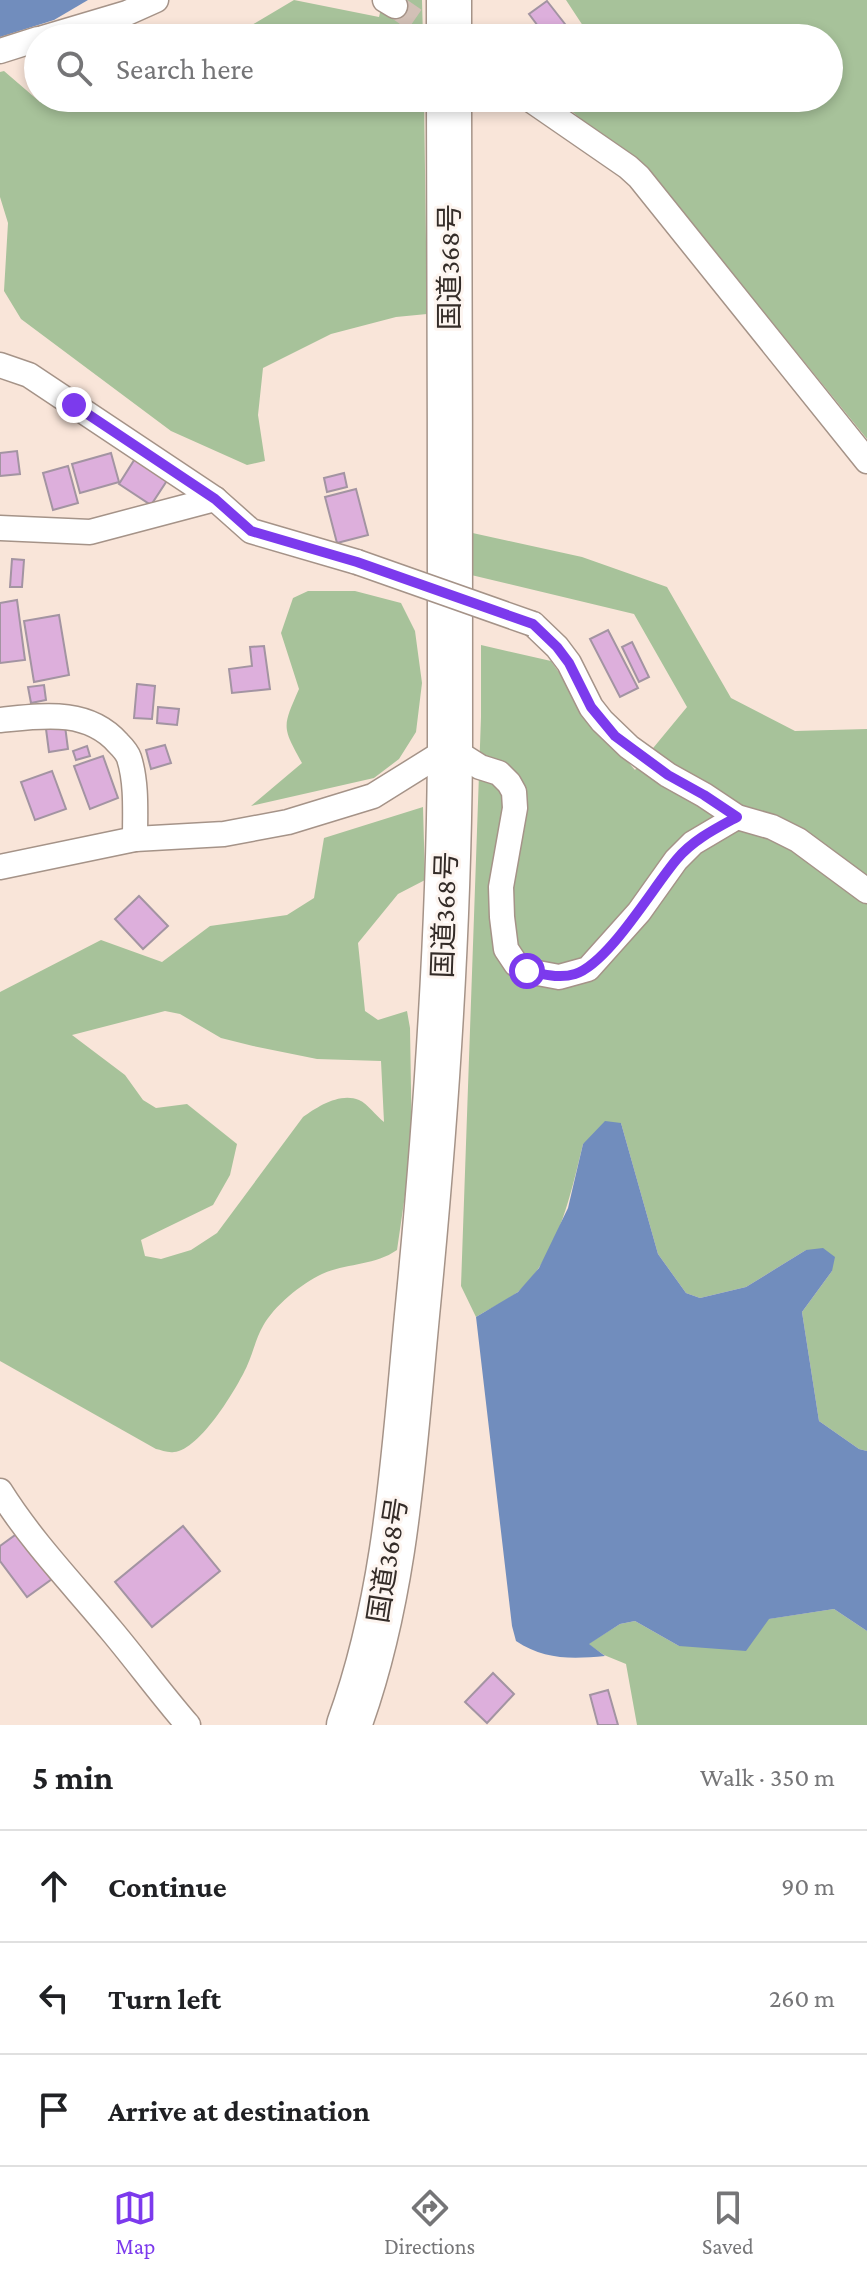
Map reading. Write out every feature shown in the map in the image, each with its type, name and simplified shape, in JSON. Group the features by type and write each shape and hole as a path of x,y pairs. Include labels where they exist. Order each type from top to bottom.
{"highway":[{"path":"449,0 449,24"},
{"name":"国道368号","path":"349,1725 386,1594 429,1199 441,1011 450,748 449,112"}],"street":[{"path":"90,24 156,0"},
{"path":"0,51 24,44"},
{"path":"548,112 639,177 867,461"},
{"path":"0,365 29,375 215,499 251,531 357,562 533,624 569,663 591,707 615,736 668,775 737,817 772,827 798,840 867,891"},
{"path":"0,528 90,532 215,499"},
{"path":"0,720 49,715 85,720 109,733 128,755 135,798 135,839"},
{"path":"0,867 135,839 224,834 288,822 373,796 450,748 480,767 499,773 514,792 515,808 501,887 506,949 516,964 527,971 559,977 588,969 639,912 676,860 693,843 737,817"},
{"path":"0,1491 14,1515 65,1580 111,1629 188,1725"}],"green space":[{"path":"294,0 379,17 383,0 422,0 423,24 254,24"},
{"path":"566,0 867,0 867,439 663,188 573,112 843,112 843,24 582,24"},
{"path":"4,71 24,88 24,112 424,112 427,314 396,317 331,334 263,368 258,415 265,461 247,465 171,431 21,319 4,291 8,223 0,197 0,72"},
{"path":"468,532 582,557 667,587 731,698 795,731 867,729 867,1451 859,1449 819,1421 802,1312 832,1271 806,1250 746,1287 700,1298 686,1293 658,1254 621,1123 583,1144 568,1203 553,1242 544,1260 519,1291 476,1317 461,1286 481,645 551,661 596,725 635,770 687,707 634,614 467,574"},
{"path":"308,591 355,591 401,603 415,631 422,683 416,732 399,759 374,778 251,806 302,763 288,734 287,720 299,689 281,633 293,598"},
{"path":"423,807 425,880 398,894 358,943 365,1011 378,1020 407,1011 410,1028 412,1147 397,1250 379,1259 322,1274 289,1296 263,1326 242,1376 206,1430 184,1449 172,1452 156,1449 0,1361 0,992 101,940 162,962 210,926 287,915 314,898 324,838","holes":["165,1011 180,1014 221,1038 253,1046 317,1059 381,1061 384,1122 362,1102 352,1098 337,1099 315,1109 303,1117 217,1233 191,1250 161,1259 145,1256 141,1240 213,1205 230,1175 237,1144 187,1104 156,1108 143,1100 125,1075 72,1035"]},
{"path":"834,1609 867,1631 867,1725 637,1725 626,1664 588,1644 620,1624 635,1621 679,1646 768,1619"}],"water":[{"path":"0,0 88,0 54,20 24,24 24,29 0,37"},
{"path":"605,1121 621,1123 658,1254 686,1293 700,1298 746,1287 806,1250 823,1248 835,1257 832,1271 802,1312 819,1421 859,1449 867,1451 867,1631 834,1609 769,1619 746,1651 679,1646 635,1621 620,1624 589,1644 605,1656 559,1657 537,1652 516,1641 476,1317 518,1292 539,1268 568,1208 583,1144"}],"building":[{"path":"547,1 565,24 536,24 529,14"},
{"path":"17,451 20,474 0,476 0,453"},
{"path":"111,453 119,482 80,493 72,464"},
{"path":"138,454 170,476 151,505 119,484"},
{"path":"68,466 78,503 53,510 43,473"},
{"path":"344,473 347,487 327,492 324,478"},
{"path":"356,489 368,535 337,543 325,497"},
{"path":"12,559 24,560 22,587 10,587"},
{"path":"17,600 25,660 0,663 0,603"},
{"path":"59,615 69,675 34,682 24,621"},
{"path":"608,630 638,688 620,697 590,639"},
{"path":"632,642 649,677 639,682 622,647"},
{"path":"264,646 270,689 232,693 229,669 252,666 250,647"},
{"path":"137,684 155,686 152,719 134,718"},
{"path":"44,685 46,700 31,703 28,687"},
{"path":"158,707 179,709 177,725 157,723"},
{"path":"65,726 68,749 49,752 46,729"},
{"path":"165,745 171,763 151,769 146,750"},
{"path":"87,746 90,756 76,760 73,751"},
{"path":"103,756 118,798 90,809 74,766"},
{"path":"52,771 66,809 35,820 21,782"},
{"path":"139,896 168,926 143,949 115,919"},
{"path":"183,1526 220,1571 152,1627 115,1582"},
{"path":"18,1533 52,1579 27,1597 0,1561 0,1546"},
{"path":"493,1673 514,1694 487,1723 465,1702"},
{"path":"608,1690 618,1725 598,1725 590,1695"}],"tunnel":[{"path":"395,6 421,24"}],"route":[{"path":"74,405 215,499 251,531 357,562 533,624 569,663 591,707 615,736 668,775 737,817 693,843 676,860 639,912 588,969 559,977 527,971"}]}
